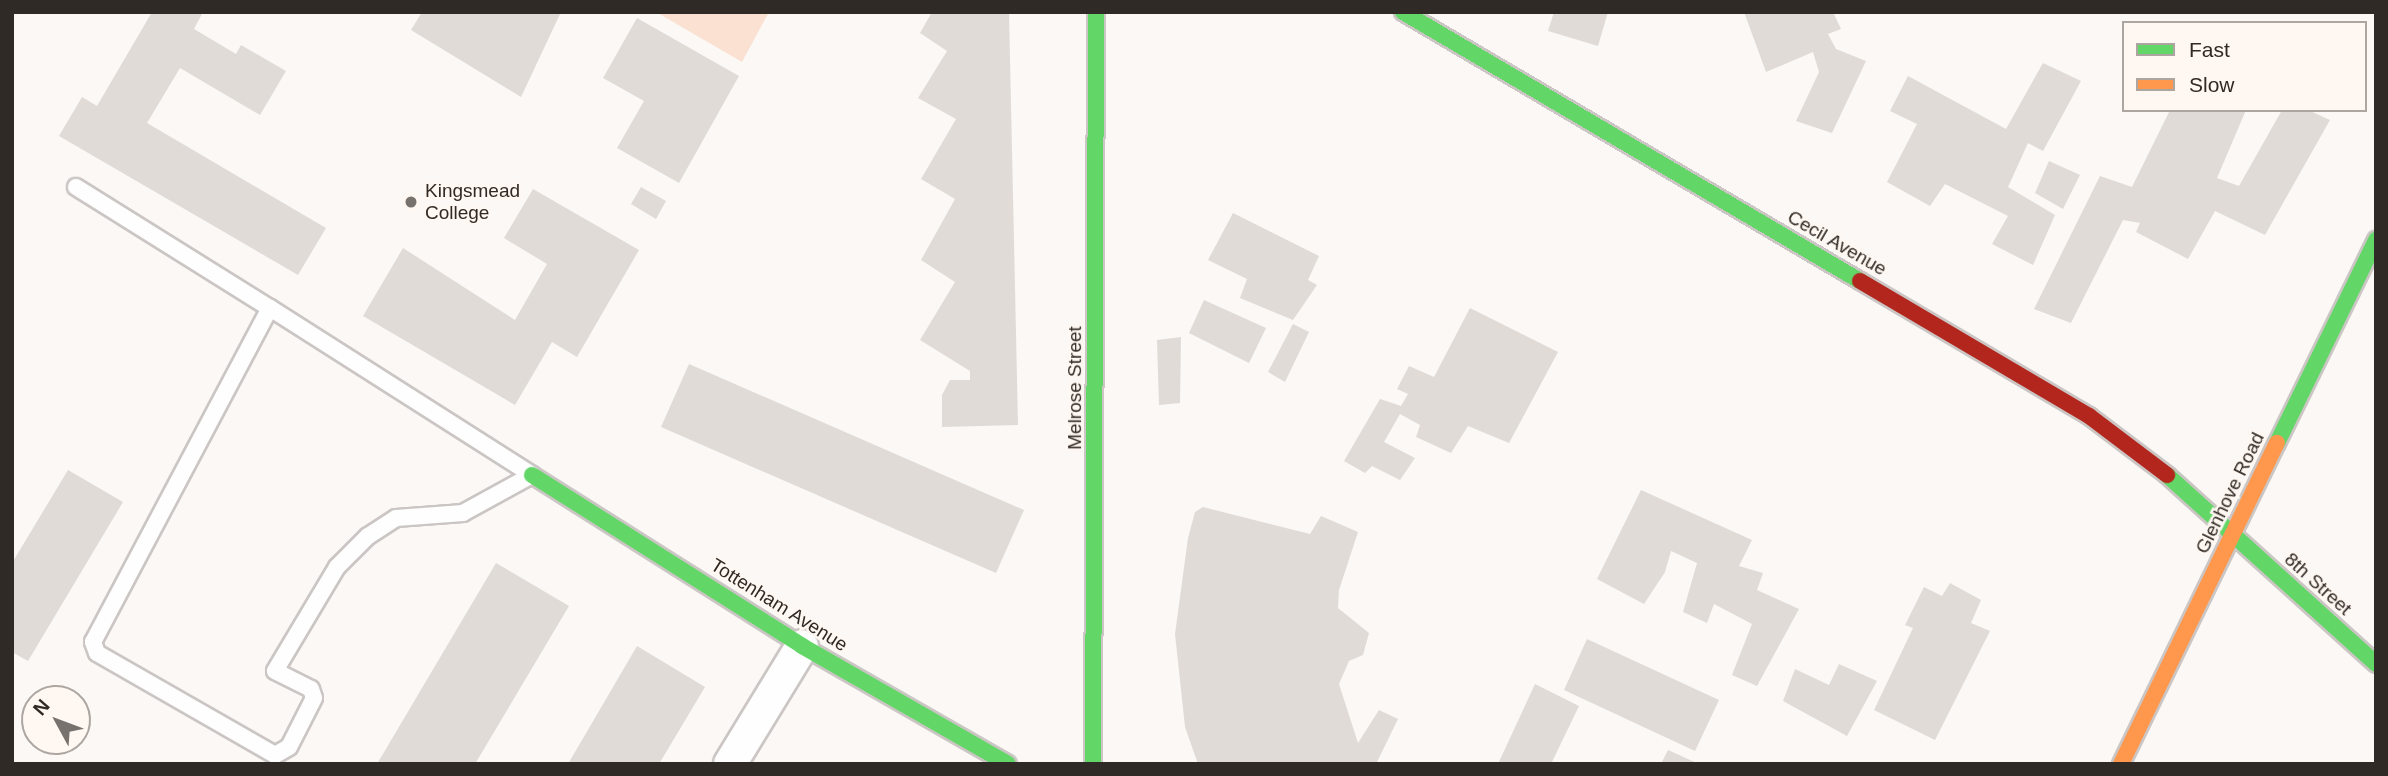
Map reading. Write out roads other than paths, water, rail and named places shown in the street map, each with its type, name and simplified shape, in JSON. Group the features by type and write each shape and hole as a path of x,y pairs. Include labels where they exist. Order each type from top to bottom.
{"street":[{"name":"Melrose Street","path":"1093,764 1096,12"},
{"name":"Cecil Avenue","path":"1403,12 2041,386 2148,459 2232,535"},
{"name":"Glenhove Road","path":"2121,764 2376,240"},
{"name":"Tottenham Avenue","path":"532,475 802,646 1008,764"},
{"name":"8th Street","path":"2232,535 2376,664"},
{"path":"730,764 802,646"}],"lane":[{"path":"76,187 270,308 532,475 463,513 396,518 368,536 337,567 275,671 311,689 314,698 307,717 280,755 97,653 93,642 270,308"}],"place":[{"name":"Kingsmead College","path":"411,202"}]}
